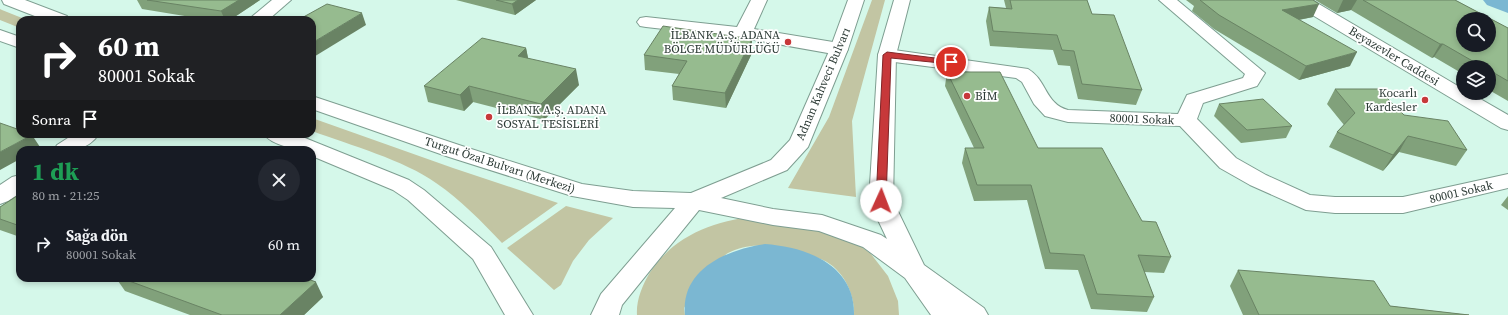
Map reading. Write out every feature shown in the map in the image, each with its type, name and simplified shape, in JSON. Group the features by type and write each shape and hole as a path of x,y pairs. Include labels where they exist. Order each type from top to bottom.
{"main road":[{"path":"10,0 51,16"},
{"path":"262,16 283,0"},
{"path":"743,33 759,0"},
{"name":"Adnan Kahveci Bulvarı","path":"694,201 779,165 800,142 839,49 856,0"},
{"path":"902,0 887,55 881,201 914,271 946,315"},
{"path":"1167,0 1255,74 1250,82 1203,95 1194,99 1186,120"},
{"name":"Beyazevler Caddesi","path":"1300,0 1508,124"},
{"path":"646,22 743,33 839,49"},
{"path":"0,35 16,41"},
{"name":"80001 Sokak","path":"887,55 1021,73 1030,78 1044,104 1052,112 1068,116 1186,120 1228,163 1258,180 1306,202 1335,205 1403,205 1508,181"},
{"name":"Turgut Özal Bulvarı (Merkezi)","path":"316,103 457,152 580,191 633,199 694,201 773,217 822,223 872,241 974,315"},
{"path":"71,146 82,138"},
{"path":"286,138 307,146"},
{"path":"316,150 401,186 416,195 482,253 519,315"},
{"path":"0,196 16,185"},
{"path":"605,315 610,301 694,201"}],"green space":[{"path":"872,0 885,0 852,121 856,197 788,188 829,117"},
{"path":"0,9 17,16 16,26 0,20"},
{"path":"316,119 558,203 502,243 462,204 436,183 393,160 316,132"},
{"path":"566,206 613,218 589,240 573,261 561,285 554,290 507,248"},
{"path":"762,215 849,237 871,254 888,276 898,301 899,315 854,315 854,307 850,291 842,276 830,264 812,256 776,248 753,246 736,249 724,256 684,308 685,315 637,315 639,299 646,279 659,260 671,248 698,231 713,225"}],"water":[{"path":"765,244 797,249 826,262 837,271 846,283 852,298 854,315 685,315 685,299 690,285 698,274 709,264 736,251"}],"building":[{"path":"147,0 239,0 221,11"},
{"path":"496,0 518,0 512,4"},
{"path":"1010,0 1087,0 1092,14 1114,15 1142,90 1082,84 1074,51 1062,50 1057,35 993,31 989,7 1012,9"},
{"path":"1200,0 1313,0 1319,4 1282,10 1357,52 1306,66 1219,15"},
{"path":"1363,0 1455,0 1478,12 1456,12 1456,51 1443,44 1440,44"},
{"path":"327,4 362,13 316,41 316,16 305,16"},
{"path":"1496,22 1508,28 1508,81 1496,74 1496,60 1471,60 1457,52 1496,52"},
{"path":"663,26 752,39 725,93 672,86 687,61 644,55"},
{"path":"482,38 526,48 518,56 576,69 541,104 469,86 460,95 424,86"},
{"path":"947,72 1000,72 1038,148 1102,148 1142,221 1156,222 1171,257 1138,255 1154,297 1097,294 1084,255 1050,253 1031,185 977,185 965,148 984,148"},
{"path":"1335,89 1378,89 1404,115 1448,121 1467,150 1408,136 1393,155 1337,132 1355,113"},
{"path":"1263,99 1292,126 1247,130 1219,104"},
{"path":"0,123 16,129 16,138 26,138 0,152"},
{"path":"16,197 16,225 0,219 0,207"},
{"path":"1238,270 1374,281 1390,306 1469,315 1259,315"},
{"path":"132,282 316,282 280,315 222,315"}],"waterway":[{"path":"1495,0 1508,6"}],"place":[{"name":"İLBANK A.Ş. ADANA BÖLGE MÜDÜRLÜĞÜ","path":"788,42"},
{"name":"BİM","path":"967,96"},
{"name":"Kocarlı Kardesler","path":"1425,100"},
{"name":"İLBANK A.Ş. ADANA SOSYAL TESİSLERİ","path":"489,117"}],"route":[{"path":"881,201 887,55 951,62"}]}
